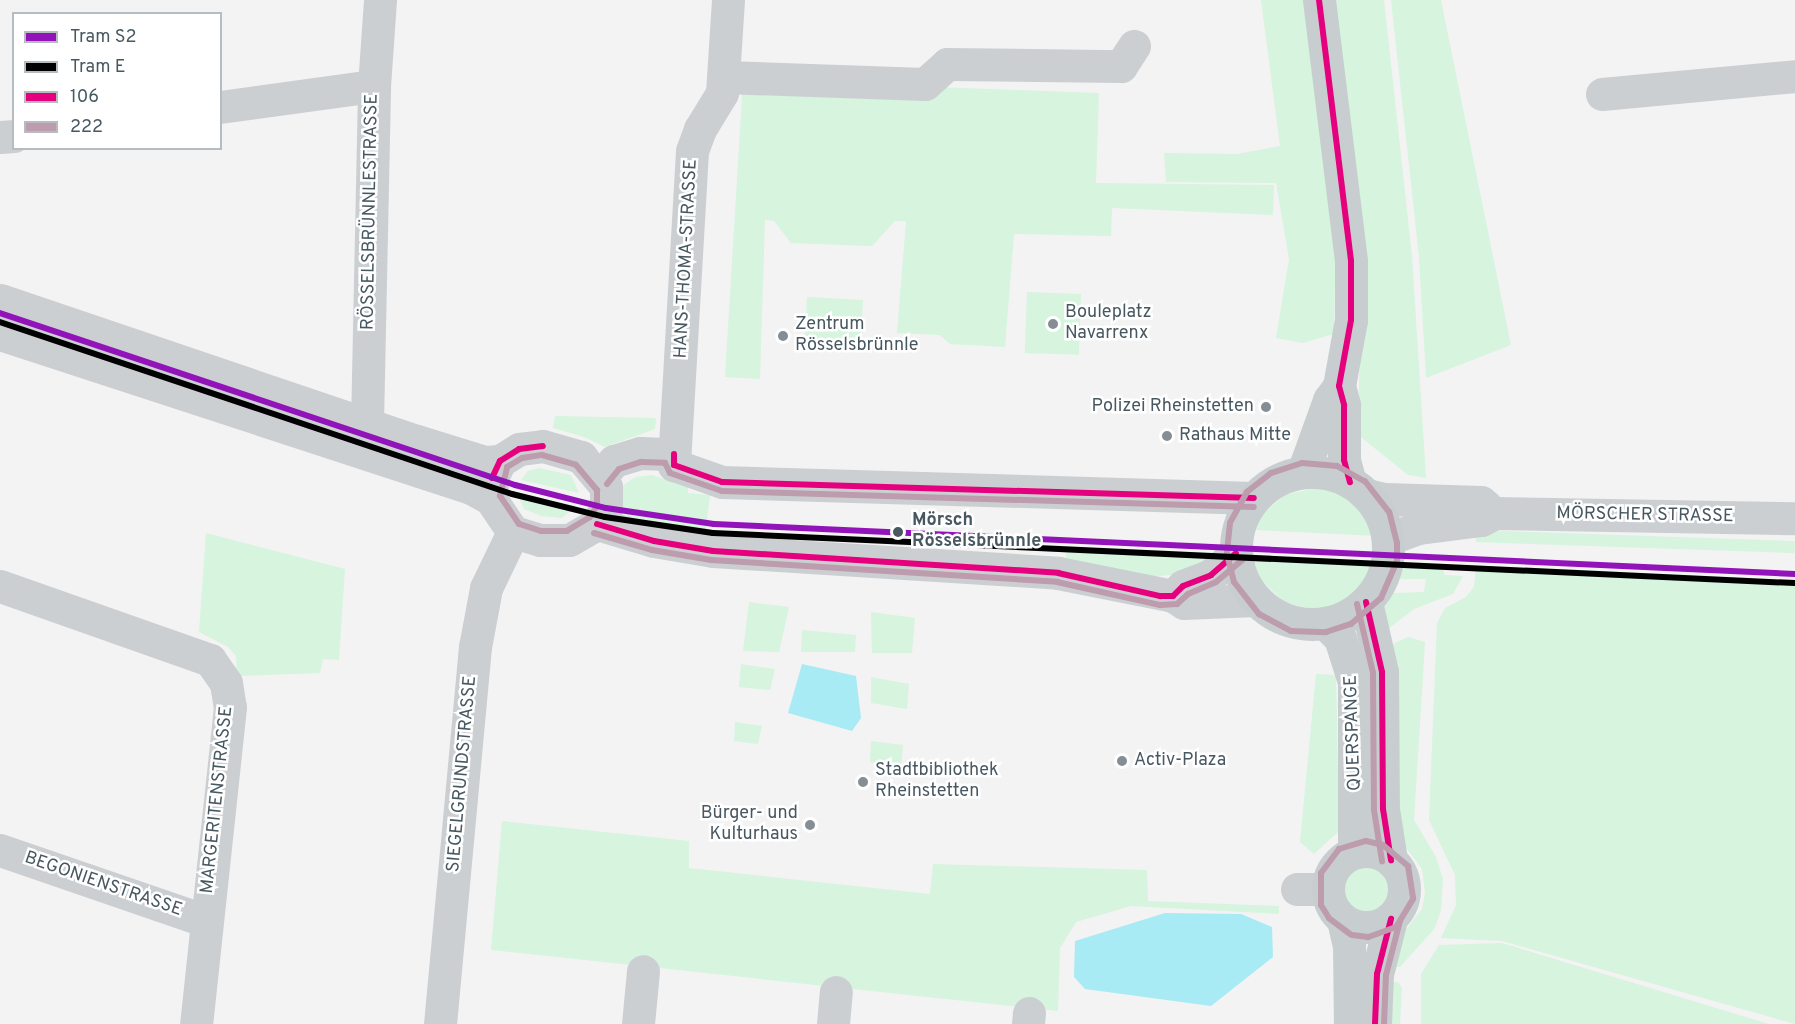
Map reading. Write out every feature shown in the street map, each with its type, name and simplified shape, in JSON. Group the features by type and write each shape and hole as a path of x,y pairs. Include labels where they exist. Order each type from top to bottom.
{"main road":[{"path":"1319,0 1351,261 1351,320 1339,386 1344,405 1344,460 1359,488 1381,516 1388,539 1385,570 1366,602 1347,616 1325,623 1304,624 1283,618 1256,600 1242,578 1236,553 1239,526 1254,498 1276,481 1303,472 1335,475 1359,488"},
{"path":"1303,472 1329,400 1339,386"},
{"name":"QUERSPANGE","path":"1366,602 1382,672 1383,809 1391,860"},
{"name":"QUERSPANGE","path":"1325,623 1340,638 1354,682 1354,852"},
{"path":"1350,1024 1349,946 1343,920 1329,901 1312,889 1335,866 1354,852 1367,850 1391,860 1404,882 1404,896 1391,919 1377,974 1375,1024"},
{"path":"1343,920 1366,928 1391,919"}],"street":[{"name":"RÖSSELSBRÜNNLESTRASSE","path":"366,424 374,86 380,0"},
{"name":"HANS-THOMA-STRASSE","path":"674,454 692,152 700,129 722,93 728,0"},
{"path":"724,77 925,84 947,64 1121,66 1134,46"},
{"path":"1602,94 1795,76"},
{"path":"222,107 374,86"},
{"path":"0,300 485,462 500,461 519,449 543,446 581,457 606,487 607,501 597,524 562,540 527,538 513,532 491,499 473,489 0,334"},
{"path":"600,478 614,461 640,453 674,454 675,465 722,482 1081,490 1254,498"},
{"path":"491,499 492,478 500,461"},
{"name":"MÖRSCHER STRASSE","path":"1359,488 1385,500 1481,502 1495,513"},
{"name":"MÖRSCHER STRASSE","path":"1388,539 1419,528 1481,519 1495,513 1795,518"},
{"path":"597,524 654,542 713,551 1058,573 1173,596 1192,604 1256,600"},
{"name":"SIEGELGRUNDSTRASSE","path":"440,1024 475,647 486,588 513,532"},
{"path":"1173,596 1183,586 1211,575 1236,553"},
{"name":"MARGERITENSTRASSE","path":"0,586 210,660 220,672 230,707 196,1024"},
{"name":"BEGONIENSTRASSE","path":"0,850 206,921"},
{"path":"638,1024 643,971"},
{"path":"833,1024 836,992"}],"green space":[{"path":"1261,0 1308,0 1336,223 1334,334 1303,343 1276,338 1289,259 1276,183 1166,182 1164,153 1237,154 1280,146"},
{"path":"1334,0 1384,0 1412,256 1426,478 1408,475 1357,434 1364,256"},
{"path":"1391,0 1441,0 1511,345 1426,378 1419,257"},
{"path":"743,80 1099,93 1096,183 1274,185 1273,215 1112,208 1111,236 1014,234 1005,347 950,344 940,335 897,333 906,221 895,221 872,246 791,243 774,221 765,220 760,379 725,377"},
{"name":"Bouleplatz Navarrenx","path":"1027,292 1081,294 1079,355 1025,353"},
{"path":"807,297 863,300 861,341 805,338"},
{"path":"555,416 656,418 655,429 605,447 584,437 553,428"},
{"path":"539,468 571,475 579,493 521,480 528,471"},
{"path":"652,475 688,487 688,493 710,495 705,537 630,518 620,508 618,492 625,484 636,477"},
{"path":"1325,487 1358,499 1377,536 1256,530 1259,517 1286,494"},
{"path":"517,493 577,506 562,518 541,516 524,509"},
{"path":"1476,530 1795,541 1794,553 1476,542"},
{"path":"206,533 345,569 339,660 323,659 320,673 237,676 236,656 228,647 199,632"},
{"path":"1066,550 1212,553 1200,565 1181,574 1139,578 1066,558"},
{"path":"1253,559 1377,563 1353,596 1340,605 1314,609 1285,603 1260,579"},
{"path":"1402,565 1444,566 1444,575 1463,576 1453,594 1414,609 1384,632 1381,615 1393,593 1424,592 1426,579 1398,579"},
{"path":"1476,566 1795,581 1795,1024 1502,941 1441,938 1456,905 1455,875 1429,820 1437,623 1445,608 1466,597 1474,587"},
{"path":"749,602 789,607 779,652 743,651"},
{"path":"871,612 915,618 912,653 872,653"},
{"path":"802,630 856,635 855,652 801,652"},
{"path":"1408,637 1425,642 1414,820 1436,857 1443,879 1441,910 1435,928 1400,967 1384,966 1398,939 1422,909 1425,893 1422,869 1401,841 1387,647"},
{"path":"741,664 775,669 770,690 739,687"},
{"path":"1316,674 1336,675 1339,831 1314,854 1300,842"},
{"path":"871,677 909,684 907,709 871,703"},
{"path":"735,722 762,726 758,744 734,741"},
{"path":"871,741 903,745 901,768 870,762"},
{"path":"502,821 689,841 689,868 930,894 933,864 1147,870 1148,901 1279,906 1279,914 1131,906 1076,922 1060,948 1058,1011 491,950"},
{"path":"1366,862 1376,864 1385,870 1391,879 1393,889 1391,899 1385,908 1376,914 1366,916 1356,914 1347,908 1341,899 1339,889 1341,879 1347,870 1356,864"},
{"path":"1502,943 1769,1024 1421,1024 1421,974 1439,945"},
{"path":"1383,982 1398,982 1402,988 1400,1024 1382,1024"}],"water":[{"path":"802,664 856,676 861,718 852,731 788,713"},
{"path":"1165,913 1241,914 1272,927 1273,957 1211,1006 1085,989 1074,977 1075,941"}],"tram line":[{"name":"S2","path":"0,313 515,485 606,508 714,524 1795,574"},
{"name":"E","path":"0,322 512,494 605,517 713,533 1795,583"}],"transit line":[{"name":"106","path":"1319,0 1351,261 1351,320 1339,386 1344,405 1344,460 1350,482"},
{"name":"106","path":"492,478 500,461 519,449 543,446"},
{"name":"106","path":"674,454 674,465 722,482 1254,498"},
{"name":"222","path":"542,455 576,465 597,490 597,506 590,517 567,531 541,531 519,524 500,496 507,467 522,458 542,455"},
{"name":"222","path":"607,484 619,469 641,462 665,463 670,473 722,491 1254,507"},
{"name":"222","path":"1364,481 1337,466 1302,463 1271,473 1247,492 1230,523 1227,554 1234,582 1259,614 1291,631 1326,632 1351,624 1381,598 1397,561 1397,543 1389,512 1365,481"},
{"name":"106","path":"597,524 654,541 713,551 1058,573 1160,596 1173,596 1183,586 1211,575 1236,553"},
{"name":"222","path":"594,533 652,550 711,560 1057,582 1160,605 1177,604 1188,594 1216,582 1242,560"},
{"name":"106","path":"1366,602 1382,672 1383,809 1391,860"},
{"name":"222","path":"1357,604 1373,673 1374,810 1382,861"},
{"name":"222","path":"1350,934 1329,918 1321,905 1321,873 1339,849 1366,841 1383,845 1408,866 1413,899 1396,927 1368,937 1352,935"},
{"name":"106","path":"1375,1024 1377,974 1391,919"},
{"name":"222","path":"1384,1024 1386,975 1400,921"}],"place":[{"name":"Bouleplatz Navarrenx","path":"1053,324"},
{"name":"Zentrum Rösselsbrünnle","path":"783,336"},
{"name":"Polizei Rheinstetten","path":"1266,407"},
{"name":"Rathaus Mitte","path":"1167,436"},
{"name":"Mörsch Rösselsbrünnle","path":"898,532"},
{"name":"Activ-Plaza","path":"1122,761"},
{"name":"Stadtbibliothek Rheinstetten","path":"863,782"},
{"name":"Bürger- und Kulturhaus","path":"810,825"}]}
